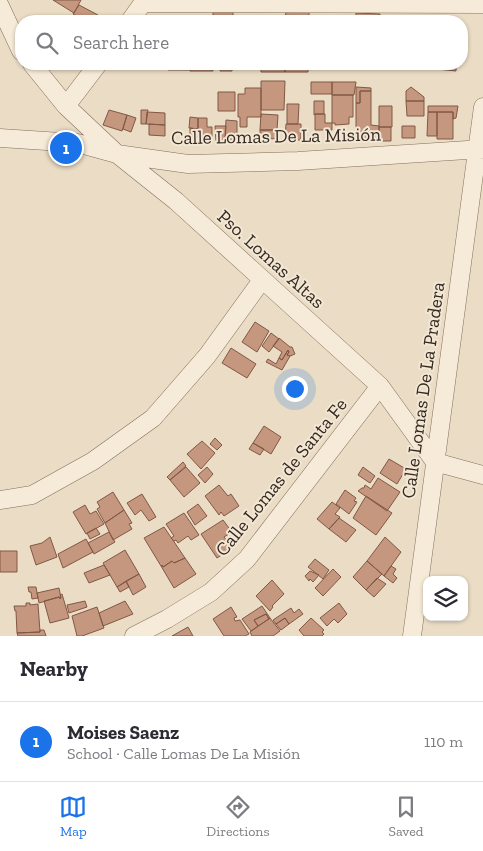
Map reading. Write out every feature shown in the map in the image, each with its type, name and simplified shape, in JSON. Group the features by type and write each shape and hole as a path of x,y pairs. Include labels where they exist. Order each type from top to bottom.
{"street":[{"path":"134,15 144,2 483,4"},
{"path":"0,6 15,38"},
{"name":"Pso. Lomas Altas","path":"37,70 66,106 117,154 176,201 380,386 436,462"},
{"path":"66,106 93,70"},
{"name":"Calle Lomas De La Pradera","path":"412,636 480,150 483,107"},
{"name":"Calle Lomas De La Misión","path":"6,139 77,143 117,154 188,164 298,161 480,150"},
{"path":"0,500 32,495 93,461 153,418 207,356 262,280"},
{"name":"Calle Lomas de Santa Fe","path":"134,636 167,619 211,592 247,559 380,386"},
{"path":"436,462 483,475"}],"building":[{"path":"53,0 81,0 74,13"},
{"path":"79,5 98,15 75,15 73,14"},
{"path":"213,12 233,12 233,15 213,15"},
{"path":"286,12 309,12 309,15 286,15"},
{"path":"356,13 380,14 380,15 356,15"},
{"path":"190,70 213,70 213,71"},
{"path":"261,70 285,70 285,72 261,72"},
{"path":"285,70 308,70 308,72 285,72"},
{"path":"261,81 285,81 284,110 261,110"},
{"path":"311,82 332,82 332,94 311,94"},
{"path":"332,82 356,82 354,95 332,95"},
{"path":"356,87 371,88 371,91 360,91 360,103 356,103"},
{"path":"411,87 424,97 424,101 406,101 406,91"},
{"path":"245,88 261,88 261,117 247,117 247,127 240,127 238,94 245,94"},
{"path":"360,91 371,91 371,125 379,126 379,141 356,141 356,103 360,103"},
{"path":"218,92 235,92 235,111 218,111"},
{"path":"332,95 353,95 353,117 349,117 349,124 335,125 335,123 332,123"},
{"path":"314,101 324,101 324,114 314,115"},
{"path":"406,101 424,101 424,116 407,116"},
{"path":"287,104 299,104 298,124 287,124"},
{"path":"379,106 392,106 392,127 379,127"},
{"path":"428,106 458,106 456,118 453,119 453,112 428,112"},
{"path":"109,110 127,115 122,131 103,125"},
{"path":"141,110 148,110 146,124 141,124"},
{"path":"147,112 165,113 165,125 146,124"},
{"path":"428,112 437,112 437,136 427,136"},
{"path":"437,112 453,112 453,139 437,139"},
{"path":"261,114 278,115 277,130 260,130"},
{"path":"315,114 325,114 325,123 332,123 332,130 315,130"},
{"path":"127,115 136,118 131,132 123,129"},
{"path":"190,117 198,118 198,129 189,128"},
{"path":"198,118 207,118 207,127 212,127 212,137 190,137 190,128 198,129"},
{"path":"226,120 237,121 237,140 225,140"},
{"path":"149,124 165,125 165,136 149,135"},
{"path":"286,124 301,124 301,140 285,140"},
{"path":"215,126 226,126 225,140 216,141"},
{"path":"402,126 415,126 415,138 402,138"},
{"path":"379,127 391,127 391,141 379,141"},
{"path":"260,130 277,130 277,139 260,138"},
{"path":"255,322 269,331 257,352 242,342"},
{"path":"271,333 279,339 269,352 262,346"},
{"path":"279,338 292,347 295,354 287,355 288,350 282,360 279,358 282,352 273,346"},
{"path":"231,348 256,364 247,378 222,363"},
{"path":"288,350 287,355 290,356 282,370 266,362 268,359 276,364 279,358 282,360"},
{"path":"264,426 281,437 271,454 253,443"},
{"path":"215,438 222,445 217,450 210,444"},
{"path":"202,441 215,453 201,469 187,454"},
{"path":"253,443 264,449 260,455 249,449"},
{"path":"389,459 406,469 397,484 380,473"},
{"path":"183,462 186,466 170,480 167,477"},
{"path":"186,467 200,483 184,497 170,480"},
{"path":"207,467 213,474 205,483 198,475"},
{"path":"363,467 375,476 370,483 358,475"},
{"path":"378,478 400,492 387,511 358,491 364,488 365,485 371,489"},
{"path":"219,485 228,496 231,494 239,506 224,516 221,512 219,515 205,496"},
{"path":"345,490 356,498 354,501 357,502 349,514 336,504"},
{"path":"113,492 124,510 105,523 97,509 100,507 97,502"},
{"path":"142,494 156,517 149,521 141,510 135,515 127,503"},
{"path":"366,496 392,513 376,535 353,518"},
{"path":"332,502 340,508 335,514 340,517 329,529 317,519"},
{"path":"198,504 207,516 195,525 187,512"},
{"path":"85,505 90,514 96,511 104,524 86,534 73,512"},
{"path":"124,510 132,523 129,524 132,529 113,540 105,523"},
{"path":"184,513 199,535 191,540 188,536 178,543 171,538 174,536 166,524"},
{"path":"339,518 356,530 346,542 329,529"},
{"path":"223,520 232,532 224,537 232,548 217,558 201,534"},
{"path":"164,527 185,558 174,563 172,561 163,567 144,538"},
{"path":"96,528 100,534 90,539 87,533"},
{"path":"109,532 115,542 94,554 88,543"},
{"path":"50,537 57,557 36,565 30,546 42,543"},
{"path":"385,537 401,552 384,576 367,561"},
{"path":"86,539 93,552 63,568 58,554"},
{"path":"125,550 139,574 117,587 103,563"},
{"path":"0,551 17,551 17,572 0,572"},
{"path":"185,558 196,574 174,588 161,566 163,567 172,561 174,563"},
{"path":"315,559 329,570 323,579 308,567"},
{"path":"367,561 382,574 366,590 353,577"},
{"path":"104,565 110,575 89,583 84,573"},
{"path":"391,566 396,569 393,574 397,578 393,583 384,576"},
{"path":"333,569 341,577 323,596 315,588"},
{"path":"310,571 319,575 313,582 310,579 309,581 305,576"},
{"path":"139,574 146,587 133,595 126,581"},
{"path":"377,578 386,584 374,597 366,590"},
{"path":"272,580 284,594 272,606 270,611 256,596"},
{"path":"126,581 129,587 120,592 117,587"},
{"path":"28,587 36,587 38,598 32,599"},
{"path":"59,588 61,598 39,603 37,593"},
{"path":"62,594 69,618 50,623 44,601 59,597 60,599"},
{"path":"85,601 87,607 69,613 67,605"},
{"path":"125,601 133,614 103,626 99,613"},
{"path":"26,603 30,603 30,605 38,604 40,632 17,633 14,606 26,606"},
{"path":"339,603 347,614 338,623 334,619 327,626 320,618"},
{"path":"262,606 270,618 266,614 254,620 258,626 251,631 242,619"},
{"path":"97,607 104,628 77,636 72,616"},
{"path":"231,607 237,617 234,618 235,621 240,620 249,634 245,636 224,636 213,619"},
{"path":"291,608 294,613 299,609 303,614 289,624 285,618 276,624 273,620"},
{"path":"266,614 269,619 258,626 254,620"},
{"path":"270,618 280,631 273,636 252,636 250,632"},
{"path":"285,618 289,624 281,630 276,624"},
{"path":"311,618 324,630 322,636 304,636 299,630"},
{"path":"188,627 193,636 172,636"},
{"path":"40,630 44,630 46,636 18,636 17,633 40,632"}],"place":[{"name":"Moises Saenz","path":"66,148"}]}
